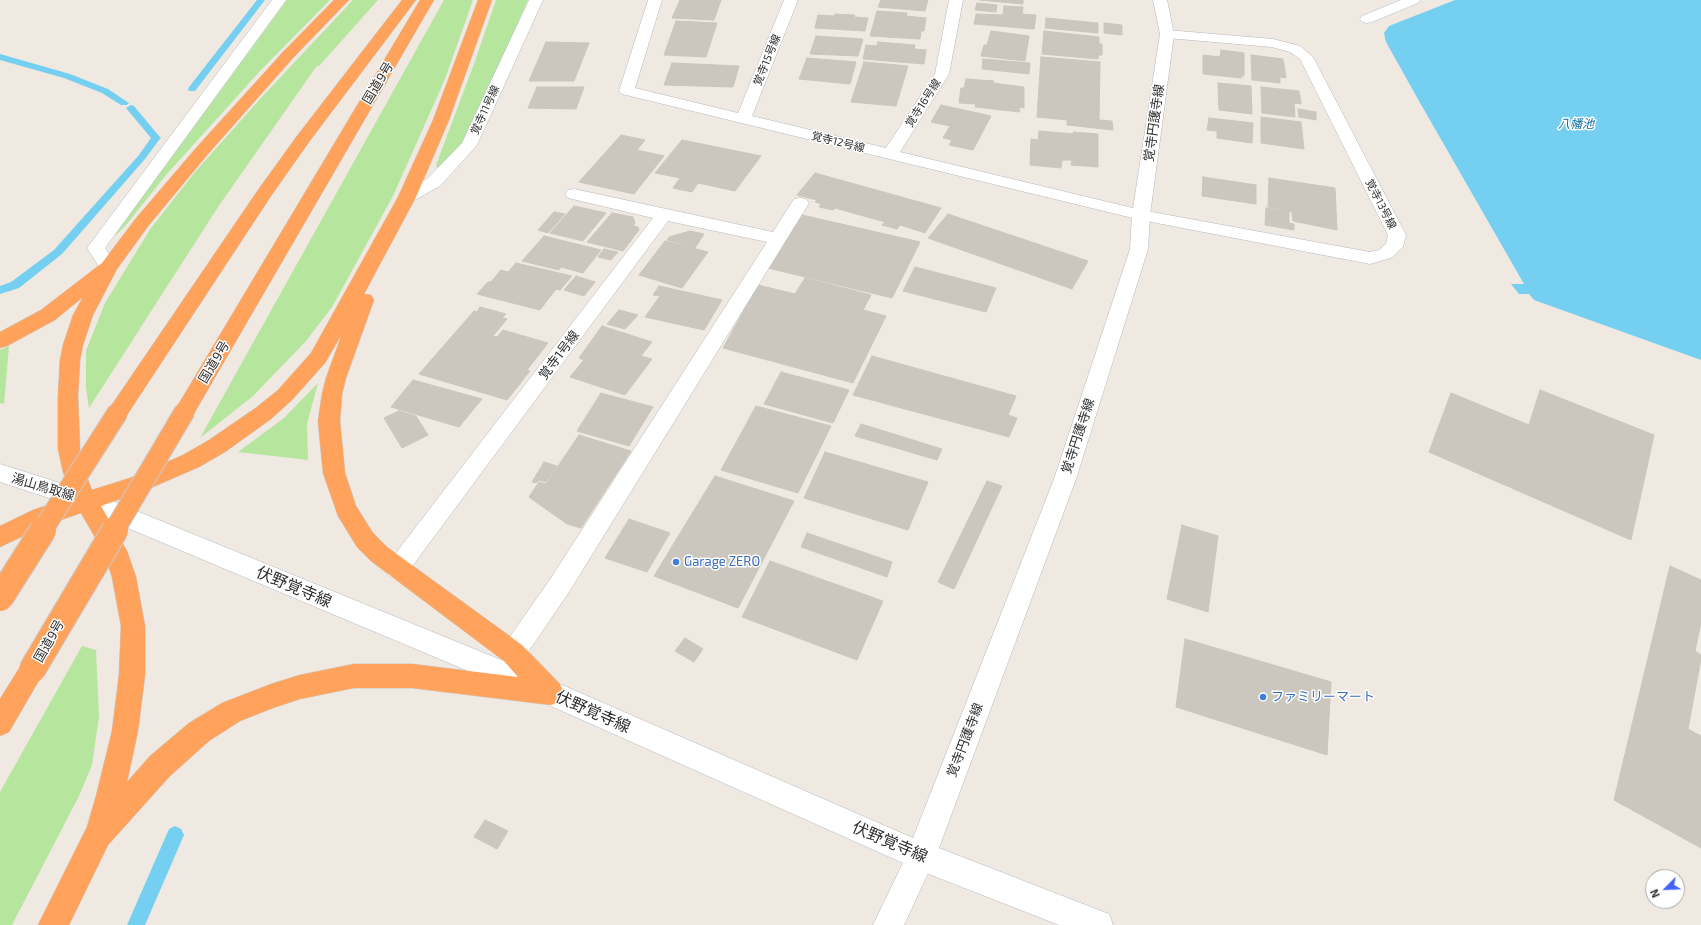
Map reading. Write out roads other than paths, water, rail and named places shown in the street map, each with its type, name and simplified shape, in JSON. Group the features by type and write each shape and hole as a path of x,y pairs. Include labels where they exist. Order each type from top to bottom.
{"highway":[{"path":"53,925 98,835 110,796 125,731 132,675 133,626 124,577 114,551 77,482 69,449 68,408 70,360 73,345 83,316 108,267 143,221 211,140 288,55 342,0"},
{"name":"国道9号","path":"0,598 118,412 268,188 303,139 410,0"},
{"name":"国道9号","path":"0,723 427,0"},
{"path":"0,537 41,517 87,500 138,484 191,461 241,430 285,395 322,352 390,231 407,197 444,113 485,0"},
{"path":"390,231 340,367 332,394 329,421 334,473 346,509 365,540 397,569 513,653 551,693"},
{"path":"0,341 48,315 108,267"},
{"path":"98,835 151,775 193,737 215,720 271,696 328,680 354,676 380,675 412,676 551,693"}],"street":[{"path":"108,267 96,248 279,0"},
{"name":"覚寺11号線","path":"407,197 434,182 469,145 536,0"},
{"name":"覚寺12号線","path":"655,0 627,91 1141,215"},
{"name":"覚寺15号線","path":"743,119 791,0"},
{"name":"覚寺16号線","path":"890,154 942,74 956,0"},
{"name":"覚寺円護寺線","path":"888,925 921,856 1065,479 1139,249 1141,215 1167,34 1160,0"},
{"path":"1367,19 1413,0"},
{"name":"覚寺13号線","path":"1141,215 1370,258 1386,254 1394,247 1397,236 1306,57 1295,49 1273,43 1167,34"},
{"path":"574,194 778,239"},
{"path":"513,653 560,585 800,203"},
{"name":"覚寺1号線","path":"397,569 664,215"},
{"name":"湯山鳥取線","path":"0,474 87,500"},
{"name":"伏野覚寺線","path":"87,500 551,693 921,856 1098,925"}],"water":[{"name":"八幡池","path":"1455,0 1701,0 1701,360 1534,300 1529,294 1519,294 1511,284 1524,284 1386,42 1384,33 1389,26"}],"waterway":[{"path":"192,89 261,0"},
{"path":"0,57 67,76 105,91 124,103"},
{"path":"0,290 15,285 58,252 142,157 156,138 131,108"},
{"path":"136,925 175,835"}],"place":[{"name":"Garage ZERO","path":"676,562"},
{"name":"ファミリーマート","path":"1263,697"}]}
